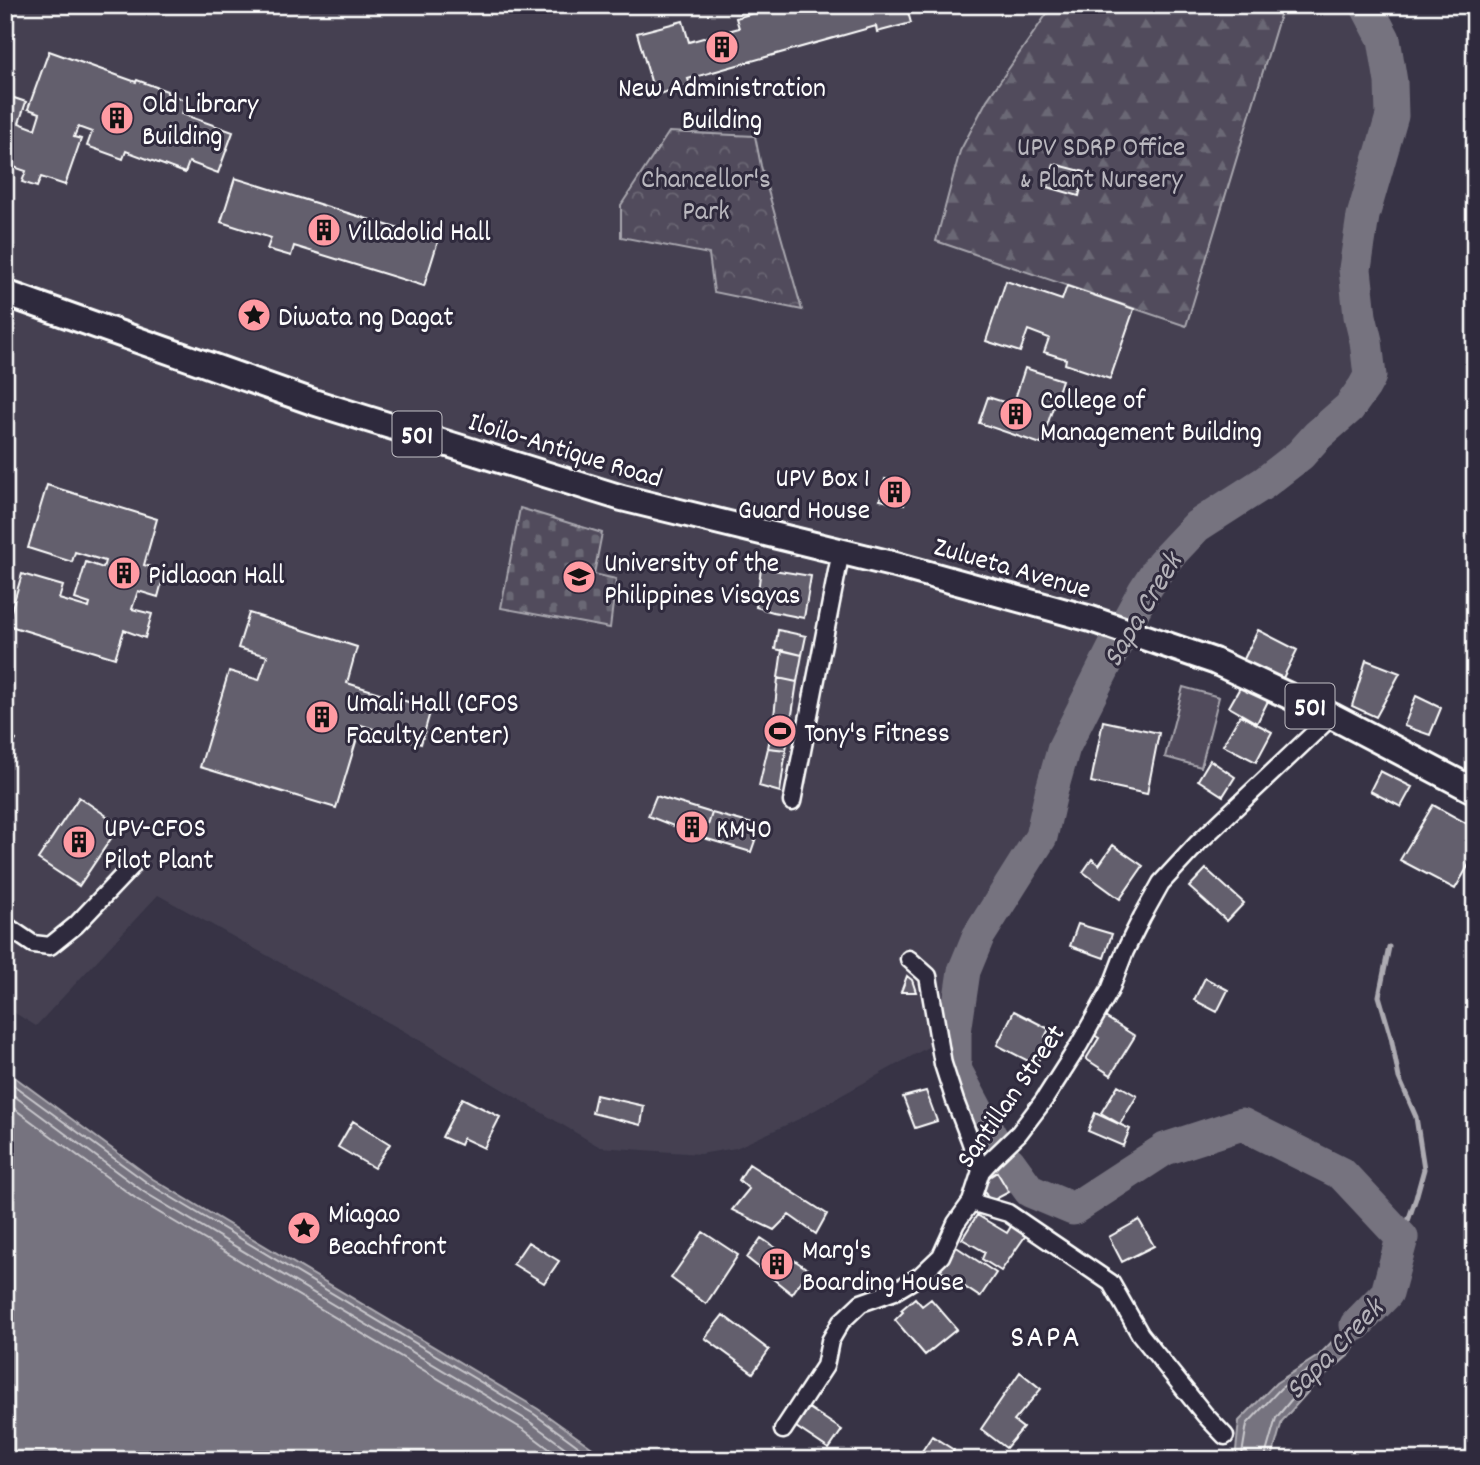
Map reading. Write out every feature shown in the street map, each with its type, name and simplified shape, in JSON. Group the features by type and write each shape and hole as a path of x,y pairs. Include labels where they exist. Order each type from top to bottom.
{"main road":[{"name":"Iloilo-Antique Road","path":"5,292 313,402 622,498 838,551"},
{"name":"Zulueta Avenue","path":"838,551 1091,619 1214,661 1332,716 1475,791"}],"street":[{"path":"792,802 838,551"},
{"name":"Santillan Street","path":"783,1430 825,1366 830,1341 841,1322 861,1303 895,1290 920,1276 942,1256 956,1223 971,1202 981,1171 1019,1133 1072,1056 1110,990 1130,940 1161,883 1198,843 1332,716"},
{"path":"5,925 33,944 50,946 76,925 132,866"},
{"path":"909,959 928,976 943,1064 981,1171"},
{"path":"971,1202 1008,1213 1111,1283 1139,1334 1225,1436"}],"shaded area":[{"name":"University of the Philippines Visayas","path":"5,5 1366,5 1384,39 1391,82 1392,116 1363,216 1355,269 1370,376 1349,408 1300,455 1264,483 1197,526 1162,563 1144,591 1064,747 1041,837 978,937 964,971 955,1032 799,1119 736,1148 700,1154 600,1147 402,1030 158,895 36,1026 5,1007"}],"green space":[{"name":"UPV SDRP Office & Plant Nursery","path":"1053,5 1283,5 1186,326 936,241 960,151 987,100"},
{"name":"Chancellor's Park","path":"669,132 755,136 802,310 714,292 709,254 621,237 621,205"},
{"path":"520,508 602,533 594,574 616,579 610,628 501,608"},
{"path":"1183,687 1219,697 1201,767 1165,757"}],"water":[{"path":"5,1070 153,1179 538,1409 609,1460 5,1460"},
{"path":"1387,1293 1350,1354 1313,1386 1282,1421 1273,1460 1235,1460 1239,1421 1276,1383 1318,1356 1363,1310"}],"building":[{"name":"New Administration Building","path":"782,5 906,5 911,23 877,32 876,26 688,79 690,85 655,95 637,33 683,21 689,42 739,28 736,18"},
{"name":"Old Library Building","path":"49,51 167,91 187,101 182,114 233,132 218,173 189,162 185,173 126,151 123,159 87,146 92,132 78,127 74,137 81,139 65,185 41,177 37,187 22,182 26,171 5,164 5,95 26,102 19,123 35,129 40,113 28,109"},
{"path":"1054,164 1085,172 1079,196 1048,187"},
{"name":"Villadolid Hall","path":"235,178 438,241 424,286 294,246 291,256 267,249 271,238 221,222"},
{"path":"1006,281 1062,300 1067,286 1134,309 1110,379 1065,364 1066,359 1044,352 1049,338 1028,330 1020,352 986,341"},
{"name":"College of Management Building","path":"1025,368 1062,380 1041,444 979,423 988,397 1013,405"},
{"name":"UPV Box 1 Guard House","path":"885,479 909,485 904,505 880,500"},
{"name":"Pidlaoan Hall","path":"47,485 157,519 144,565 165,571 158,597 138,591 132,609 152,614 145,638 124,630 115,658 7,625 22,574 63,586 59,599 89,608 90,604 75,599 86,562 103,568 105,561 75,552 72,562 28,548"},
{"path":"761,568 811,576 804,618 756,607"},
{"name":"Umali Hall (CFOS Faculty Center)","path":"249,613 357,647 347,683 431,709 421,744 361,725 336,808 200,767 229,671 259,680 267,656 238,648"},
{"path":"778,630 806,636 802,655 775,649"},
{"path":"1258,630 1297,650 1282,680 1243,661"},
{"path":"782,650 802,655 797,682 778,678"},
{"path":"1366,660 1400,673 1376,717 1352,706"},
{"path":"778,678 797,682 791,721 774,717"},
{"path":"1242,684 1271,695 1257,723 1229,707"},
{"path":"1416,696 1441,708 1430,735 1404,726"},
{"path":"1240,715 1272,732 1256,762 1223,745"},
{"name":"Tony's Fitness","path":"774,717 791,721 786,750 768,748"},
{"path":"1103,721 1159,733 1147,794 1091,782"},
{"path":"5,732 16,740 5,755"},
{"path":"768,748 786,750 780,792 759,786"},
{"path":"1475,750 1475,776 1465,771"},
{"path":"1210,760 1235,777 1223,796 1198,780"},
{"path":"1380,771 1412,787 1401,807 1370,791"},
{"name":"KM40","path":"656,796 712,813 704,838 648,816"},
{"name":"UPV-CFOS Pilot Plant","path":"79,797 120,825 79,886 38,859"},
{"path":"1433,805 1475,828 1475,854 1455,889 1400,860"},
{"path":"712,813 760,826 751,852 704,838"},
{"path":"1113,845 1143,866 1120,899 1083,872 1092,859 1099,865"},
{"path":"1206,869 1244,903 1227,921 1189,887"},
{"path":"1078,924 1112,934 1104,958 1070,946"},
{"path":"907,976 912,980 916,992 901,992"},
{"path":"1205,978 1228,990 1217,1012 1194,1000"},
{"path":"1014,1011 1049,1029 1045,1037 1049,1039 1036,1065 997,1045"},
{"path":"1105,1017 1135,1036 1111,1075 1086,1059 1099,1038 1094,1035"},
{"path":"1118,1085 1137,1096 1120,1124 1101,1113"},
{"path":"926,1091 937,1121 915,1128 903,1097"},
{"path":"596,1095 644,1106 641,1125 592,1113"},
{"path":"462,1098 500,1117 484,1148 463,1138 460,1145 442,1137"},
{"path":"1095,1113 1130,1129 1123,1146 1088,1131"},
{"path":"353,1121 390,1144 374,1168 338,1147"},
{"path":"749,1164 827,1214 816,1234 789,1215 774,1230 732,1210 749,1189 739,1180"},
{"path":"997,1172 1009,1192 990,1202 980,1183"},
{"path":"977,1215 1007,1233 1013,1223 1026,1235 1001,1271 982,1259 985,1252 962,1239"},
{"path":"1139,1220 1154,1246 1122,1262 1109,1237"},
{"path":"703,1232 738,1255 706,1304 671,1278"},
{"name":"Marg's Boarding House","path":"761,1238 809,1270 792,1294 747,1258"},
{"path":"528,1242 559,1261 544,1283 513,1264"},
{"path":"955,1246 996,1273 980,1297 939,1270"},
{"path":"915,1298 922,1306 931,1299 957,1329 925,1355 895,1320 903,1312 901,1310"},
{"path":"723,1315 769,1350 753,1373 705,1338"},
{"path":"1020,1372 1041,1389 1014,1421 1023,1428 1006,1448 981,1429"},
{"path":"809,1408 842,1430 829,1449 796,1427"},
{"path":"932,1436 954,1450 948,1460 916,1460"}],"waterway":[{"name":"Sapa Creek","path":"994,1142 955,1069 955,1032 964,971 978,937 1041,837 1064,747 1126,624 1162,563 1197,526 1264,483 1300,455 1349,408 1370,376 1355,269 1363,216 1392,116 1391,82 1384,39 1366,5"},
{"path":"1389,947 1379,996 1399,1078 1416,1117 1424,1169 1402,1238"},
{"name":"Sapa Creek","path":"1009,1162 1030,1191 1073,1209 1165,1149 1242,1124 1342,1174 1402,1238 1387,1293 1356,1325"}],"place":[{"name":"New Administration Building","path":"722,47"},
{"name":"Old Library Building","path":"117,118"},
{"name":"Villadolid Hall","path":"324,230"},
{"name":"Diwata ng Dagat","path":"254,315"},
{"name":"College of Management Building","path":"1016,414"},
{"name":"UPV Box 1 Guard House","path":"895,492"},
{"name":"Pidlaoan Hall","path":"124,573"},
{"name":"University of the Philippines Visayas","path":"579,577"},
{"name":"Umali Hall (CFOS Faculty Center)","path":"322,717"},
{"name":"Tony's Fitness","path":"780,731"},
{"name":"KM40","path":"692,827"},
{"name":"UPV-CFOS Pilot Plant","path":"79,842"},
{"name":"Miagao Beachfront","path":"304,1228"},
{"name":"Marg's Boarding House","path":"777,1264"}],"district":[{"name":"SAPA","path":"1046,1335"}]}
